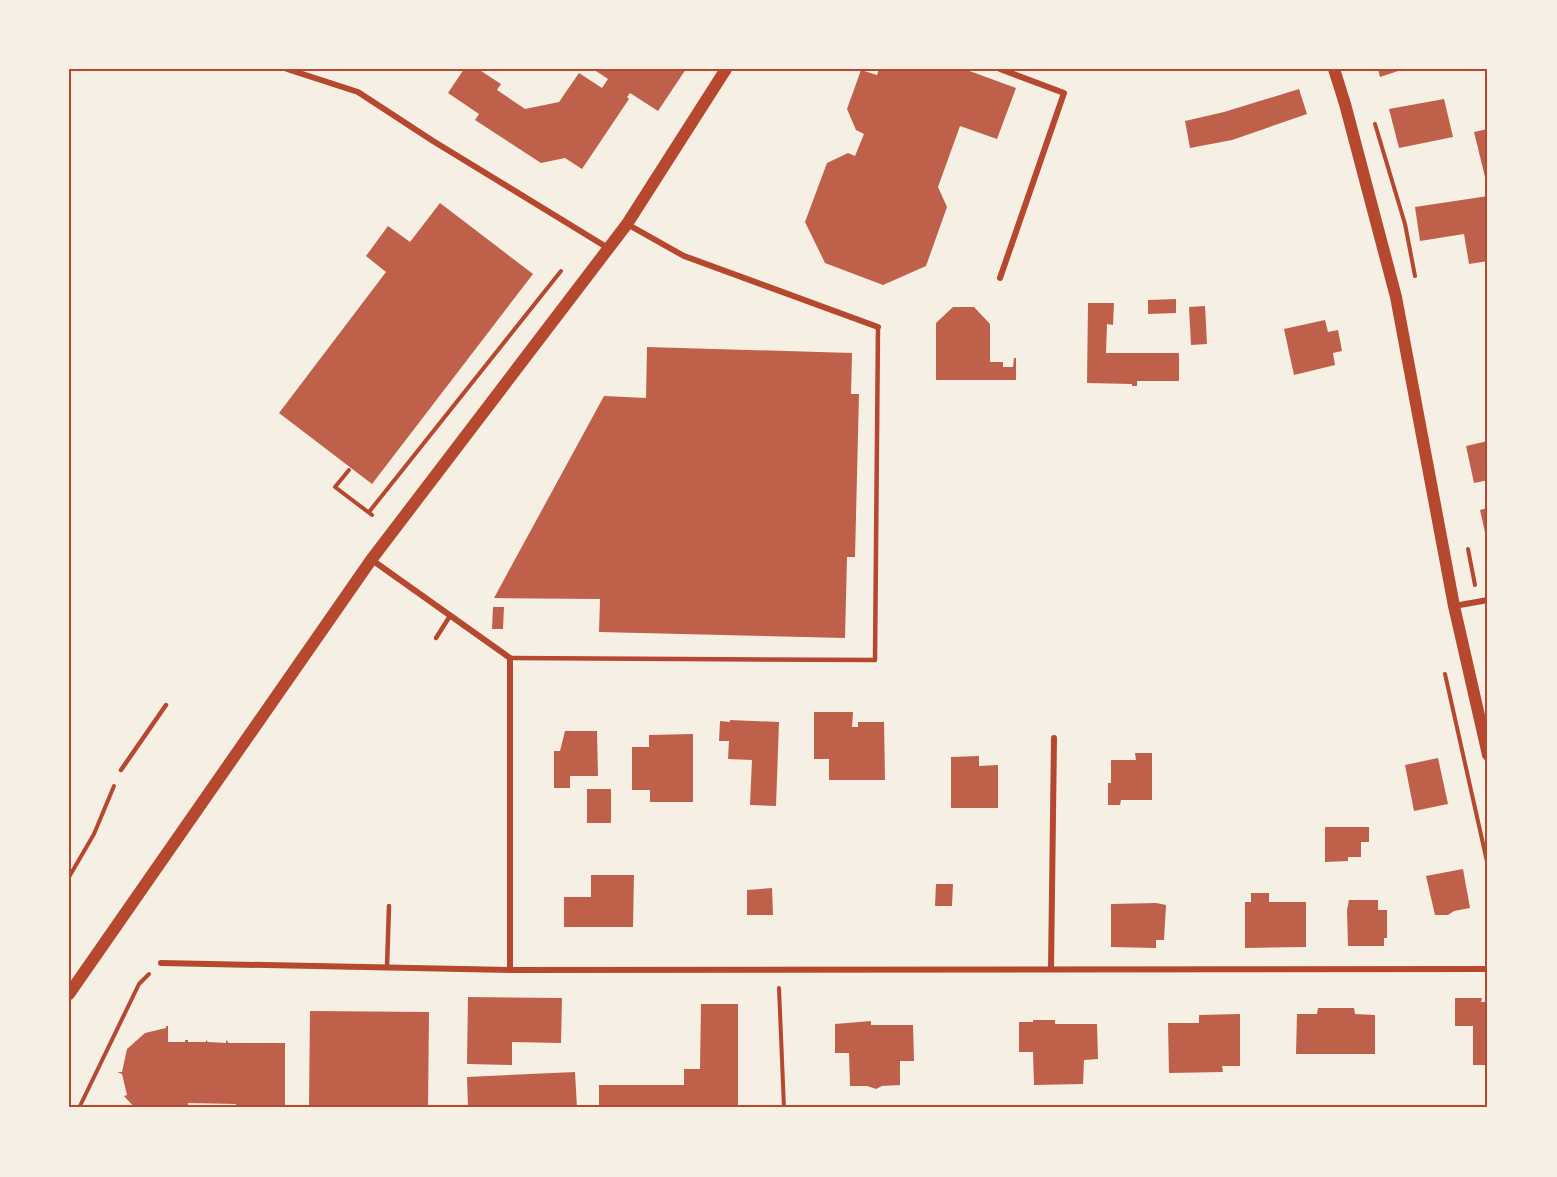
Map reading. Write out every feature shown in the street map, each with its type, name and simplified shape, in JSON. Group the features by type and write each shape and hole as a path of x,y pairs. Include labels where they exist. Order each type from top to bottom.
{"main road":[{"path":"69,994 371,560 627,224 726,69"},
{"path":"1334,69 1396,297 1454,606 1488,755"}],"street":[{"path":"287,69 358,92 433,141 608,248"},
{"path":"1000,69 1064,93 1000,278"},
{"path":"627,224 684,256 878,327"},
{"path":"371,560 510,658 510,970"},
{"path":"1454,606 1488,600"},
{"path":"1052,969 1054,738"},
{"path":"161,963 510,970 1488,969"}],"lane":[{"path":"510,658 875,660 878,327"},
{"path":"436,638 450,616"},
{"path":"121,770 166,705"},
{"path":"387,967 388,906"}],"path":[{"path":"349,470 335,487 370,513 563,269"},
{"path":"69,876 94,834 121,770"},
{"path":"79,1108 139,984 161,963"},
{"path":"778,969 784,1108"}],"building":[{"path":"464,69 478,69 501,84 497,90 525,109 559,102 579,73 602,88 608,79 593,69 686,69 658,111 630,93 627,97 629,99 582,169 565,158 541,163 475,120 479,114 448,93"},
{"path":"879,69 964,69 1016,88 997,139 960,126 938,187 947,207 926,266 883,285 825,263 805,222 827,163 848,153 855,156 864,134 856,130 847,109 861,70 877,75"},
{"path":"1378,69 1404,69 1380,77"},
{"path":"1299,89 1307,114 1232,140 1190,148 1185,121 1224,112"},
{"path":"1444,99 1453,137 1399,148 1389,109"},
{"path":"1488,129 1488,176 1485,177 1474,132"},
{"path":"1488,196 1488,261 1469,264 1464,234 1420,241 1415,207"},
{"path":"440,203 533,274 372,484 279,413 386,272 366,256 388,226 410,242"},
{"path":"1176,299 1176,313 1148,314 1148,300"},
{"path":"1088,303 1114,303 1113,325 1107,324 1106,353 1179,353 1179,381 1137,381 1137,386 1087,383"},
{"path":"1205,306 1207,344 1191,345 1189,307"},
{"path":"953,307 974,307 990,324 990,362 1003,362 1003,367 1013,367 1014,358 1016,358 1016,380 936,380 936,323"},
{"path":"1325,320 1328,332 1338,330 1342,351 1333,353 1335,365 1294,375 1284,329"},
{"path":"647,347 852,353 851,394 859,394 855,557 847,557 845,638 599,632 600,599 494,598 604,396 646,398"},
{"path":"1488,441 1488,480 1474,483 1466,446"},
{"path":"1488,508 1488,541 1487,541 1480,510"},
{"path":"493,607 504,607 503,629 492,629"},
{"path":"814,712 853,712 852,727 858,727 858,722 884,722 885,780 829,780 829,759 814,759"},
{"path":"730,720 779,722 776,806 750,805 752,760 728,759 729,741 719,741 720,721 730,722"},
{"path":"565,731 597,731 598,776 570,776 570,788 554,788 554,751 560,751"},
{"path":"693,734 693,802 650,802 650,790 632,790 632,747 649,747 649,735"},
{"path":"1135,753 1152,753 1152,800 1121,800 1120,805 1108,805 1111,760 1136,760"},
{"path":"979,756 979,766 998,765 998,808 951,808 951,757"},
{"path":"1438,758 1448,804 1414,811 1405,765"},
{"path":"587,789 611,789 611,823 587,823"},
{"path":"1325,827 1369,827 1369,842 1361,842 1361,857 1348,857 1348,861 1325,862"},
{"path":"1463,869 1470,908 1454,911 1448,915 1435,915 1426,876"},
{"path":"591,875 634,875 633,927 564,927 564,897 591,897"},
{"path":"936,884 953,884 952,906 935,906"},
{"path":"772,888 773,915 747,915 747,890"},
{"path":"1251,893 1269,893 1269,902 1306,902 1306,947 1245,948 1245,902 1251,902"},
{"path":"1349,900 1378,900 1378,910 1387,910 1387,938 1384,938 1384,946 1348,946"},
{"path":"1156,903 1166,905 1164,940 1156,940 1156,948 1111,947 1111,904"},
{"path":"468,997 562,998 561,1043 512,1042 512,1065 467,1064"},
{"path":"1455,998 1482,998 1481,1002 1488,1002 1488,1065 1473,1065 1473,1026 1455,1026"},
{"path":"701,1004 738,1004 738,1108 599,1108 599,1085 684,1085 684,1069 700,1069"},
{"path":"1318,1008 1354,1008 1355,1014 1375,1015 1375,1054 1296,1054 1297,1014 1317,1014"},
{"path":"310,1011 429,1012 428,1108 309,1107"},
{"path":"1240,1014 1240,1066 1222,1066 1223,1072 1169,1073 1168,1023 1199,1023 1199,1015"},
{"path":"1033,1020 1055,1020 1055,1024 1097,1024 1098,1059 1084,1060 1083,1084 1034,1085 1033,1052 1019,1052 1019,1022 1033,1022"},
{"path":"871,1021 871,1025 913,1025 914,1061 900,1061 900,1085 882,1086 876,1089 867,1086 850,1086 849,1053 835,1053 835,1024"},
{"path":"168,1026 168,1042 188,1040 188,1042 206,1042 206,1040 226,1043 226,1040 229,1043 285,1043 285,1108 235,1108 236,1104 188,1103 188,1108 135,1108 124,1096 127,1095 122,1074 117,1072 122,1072 127,1049 145,1033 166,1028"},
{"path":"575,1072 577,1108 468,1108 467,1077"}]}
